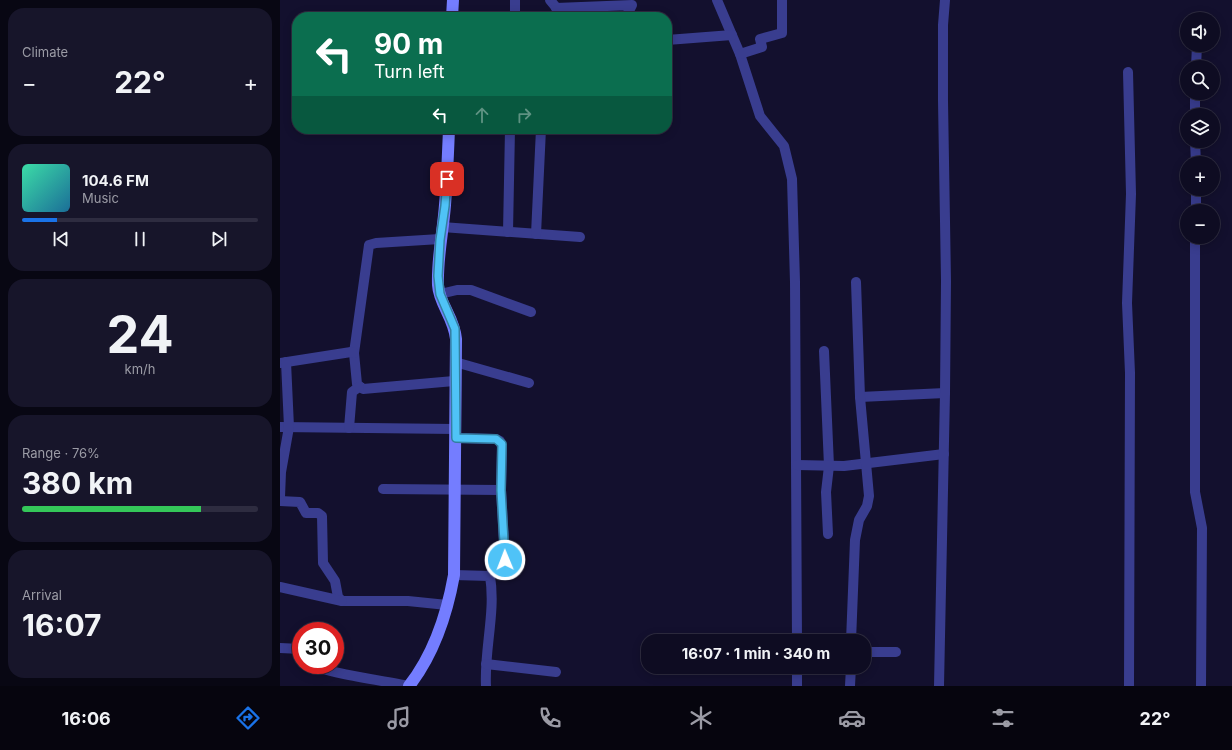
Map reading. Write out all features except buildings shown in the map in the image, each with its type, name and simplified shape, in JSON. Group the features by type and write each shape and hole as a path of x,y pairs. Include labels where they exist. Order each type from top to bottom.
{"street":[{"path":"452,12 453,0"},
{"path":"515,0 515,12"},
{"path":"717,0 740,54 760,116 769,129 777,134 784,146 792,179 795,275 797,634"},
{"path":"740,54 762,47 760,39 782,33 782,0"},
{"path":"939,686 945,393 943,93 946,0"},
{"path":"553,4 632,3"},
{"path":"553,4 560,12"},
{"path":"672,40 732,35"},
{"path":"1128,72 1131,194 1127,303 1130,373 1129,686"},
{"path":"339,674 409,686 429,656 447,605 454,575 455,329 440,294 438,276 440,240 445,206 449,134"},
{"path":"508,232 510,134"},
{"path":"536,234 540,134"},
{"path":"442,227 580,237"},
{"path":"359,387 354,353 369,245 376,243 440,240"},
{"path":"1196,244 1195,492 1202,528 1201,686"},
{"path":"851,634 855,540 859,520 867,506 869,496 860,397 856,282"},
{"path":"440,294 457,290 470,290 531,312"},
{"path":"280,497 284,427 283,363 351,352 354,353"},
{"path":"824,352 829,466 826,492 828,534"},
{"path":"455,362 529,383"},
{"path":"349,428 352,392 359,387 370,389 454,381"},
{"path":"860,397 945,393"},
{"path":"284,427 349,428 455,434 496,439 500,441 502,447 501,490 505,560 502,565 494,566 490,576 492,600 486,664 486,686"},
{"path":"797,466 829,466 867,463 944,454"},
{"path":"384,489 501,490"},
{"path":"280,501 300,502 306,513 318,513 322,516 323,563 335,581 338,597 342,601"},
{"path":"454,575 490,576"},
{"path":"280,587 342,601 408,601 447,605"},
{"path":"280,648 292,649"},
{"path":"871,652 896,652"},
{"path":"486,664 556,672"},
{"path":"797,674 797,686"},
{"path":"850,674 850,686"}],"route":[{"path":"447,179 440,240 438,287 455,329 454,381 456,438 496,439 502,444 501,490 505,560"}]}
